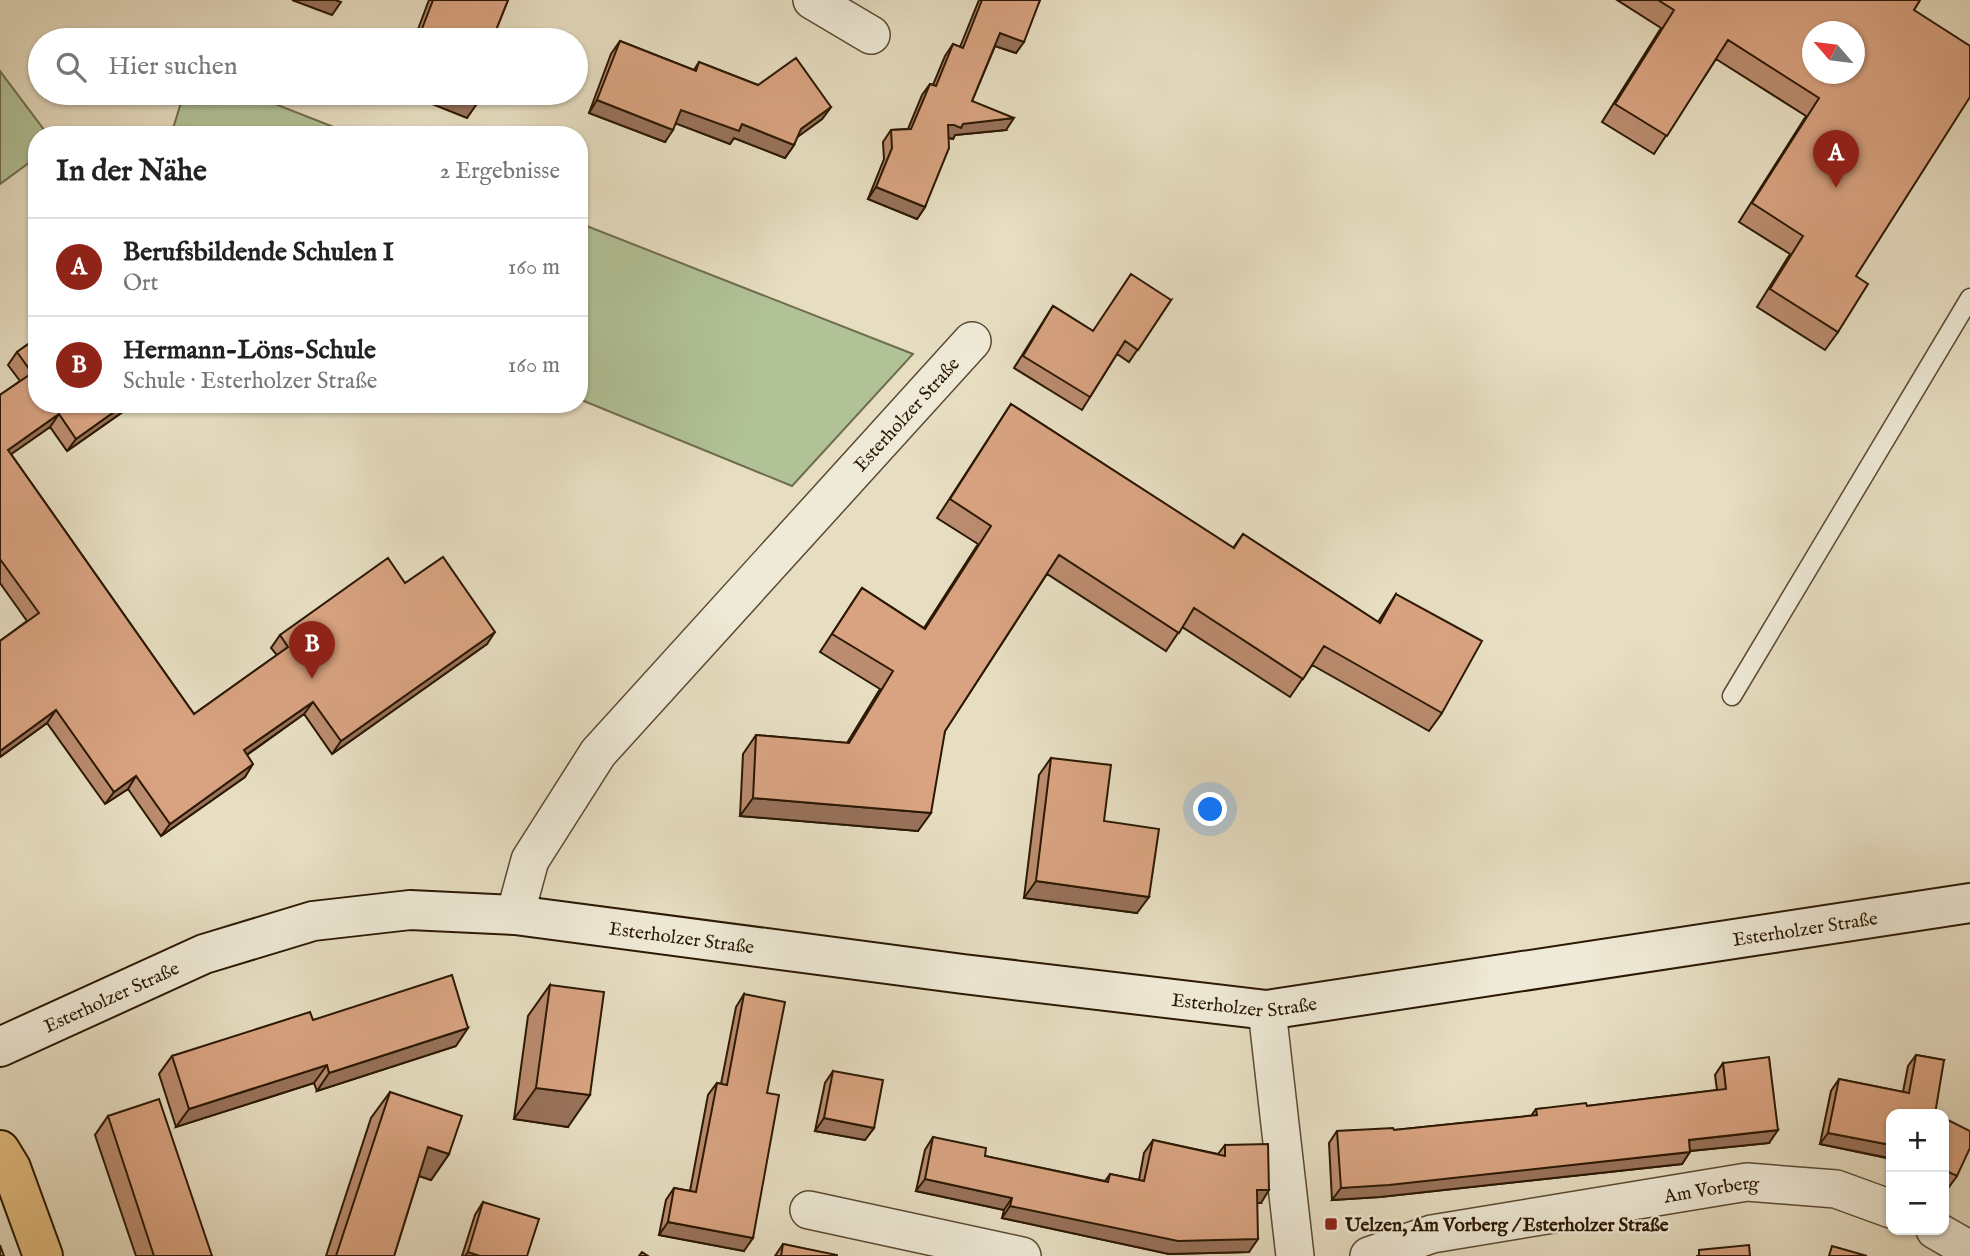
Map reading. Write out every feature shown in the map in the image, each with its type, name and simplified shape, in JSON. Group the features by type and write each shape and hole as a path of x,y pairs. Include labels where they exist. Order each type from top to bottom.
{"main road":[{"name":"Esterholzer Straße","path":"0,1047 204,954 313,921 410,910 515,915 937,971 1267,1010 1970,903"},
{"path":"0,1150 11,1168 43,1256"}],"street":[{"path":"813,0 871,35"},
{"name":"Esterholzer Straße","path":"515,915 530,860 598,752 972,341"},
{"path":"1267,1010 1295,1256"},
{"name":"Am Vorberg","path":"1369,1256 1432,1234 1747,1182 1836,1189 1886,1207"},
{"path":"809,1210 1022,1256"},
{"path":"1944,1235 1970,1250"}],"lane":[{"path":"1732,696 1970,298"}],"green space":[{"path":"0,71 41,126 28,126 28,164 0,184"},
{"path":"180,105 278,105 331,126 174,126"},
{"path":"588,227 913,354 792,486 588,403"}],"building":[{"path":"433,0 508,0 497,28 422,28"},
{"path":"982,0 1040,0 1024,42 1000,33 972,101 1014,118 963,124 961,128 948,125 949,148 925,207 876,187 892,148 891,130 911,129 930,84 936,86 953,44 963,48"},
{"path":"1658,0 1920,0 1914,10 1970,46 1970,97 1856,276 1868,284 1838,332 1770,289 1803,236 1752,203 1819,98 1728,40 1667,136 1615,104 1674,10"},
{"path":"620,41 696,71 699,62 758,85 796,58 831,107 801,129 794,145 742,124 739,131 681,110 673,130 597,100"},
{"path":"1131,274 1171,300 1138,350 1125,341 1090,397 1023,356 1053,306 1093,331"},
{"path":"28,344 28,367 17,352"},
{"path":"28,376 28,413 112,413 76,439 59,414 8,450 194,714 288,647 280,635 388,558 405,583 443,557 495,632 341,741 313,702 244,750 253,764 170,824 136,776 114,792 56,710 0,751 0,641 39,613 0,559 0,395"},
{"path":"1011,404 1234,548 1243,534 1380,623 1396,594 1482,641 1442,713 1324,646 1303,679 1194,608 1179,633 1059,555 945,731 931,813 753,798 756,735 849,743 893,671 832,634 862,588 925,629 991,526 950,499"},
{"path":"1051,758 1111,765 1104,821 1159,829 1149,897 1036,881"},
{"path":"452,975 468,1028 329,1073 327,1065 189,1109 172,1056 310,1012 313,1020"},
{"path":"550,985 604,992 590,1095 536,1088"},
{"path":"744,994 785,1002 767,1093 779,1095 753,1238 668,1222 674,1188 696,1192 717,1083 727,1085"},
{"path":"1916,1055 1944,1060 1936,1109 1886,1109 1886,1144 1828,1133 1839,1079 1909,1093"},
{"path":"1769,1057 1778,1130 1689,1140 1690,1152 1341,1188 1337,1131 1394,1130 1537,1115 1536,1109 1586,1103 1587,1106 1726,1089 1723,1063"},
{"path":"833,1071 883,1080 874,1128 824,1118"},
{"path":"390,1092 462,1116 449,1154 428,1147 394,1256 336,1256"},
{"path":"159,1099 212,1256 154,1256 108,1116"},
{"path":"1949,1120 1970,1131 1970,1148 1957,1176 1949,1172"},
{"path":"933,1137 986,1148 985,1156 1108,1182 1110,1174 1144,1181 1153,1140 1225,1156 1225,1145 1268,1144 1269,1190 1257,1190 1258,1239 1178,1241 1010,1206 1012,1198 925,1179"},
{"path":"483,1202 539,1219 527,1256 480,1256 468,1252"},
{"path":"783,1244 837,1255 837,1256 781,1256"},
{"path":"1749,1245 1750,1256 1699,1256 1699,1250"},
{"path":"1832,1246 1867,1256 1829,1256"}],"place":[{"name":"Berufsbildende Schulen I","path":"1836,188"},
{"name":"Hermann-Löns-Schule","path":"312,679"},
{"name":"Uelzen, Am Vorberg / Esterholzer Straße","path":"1331,1224"}]}
